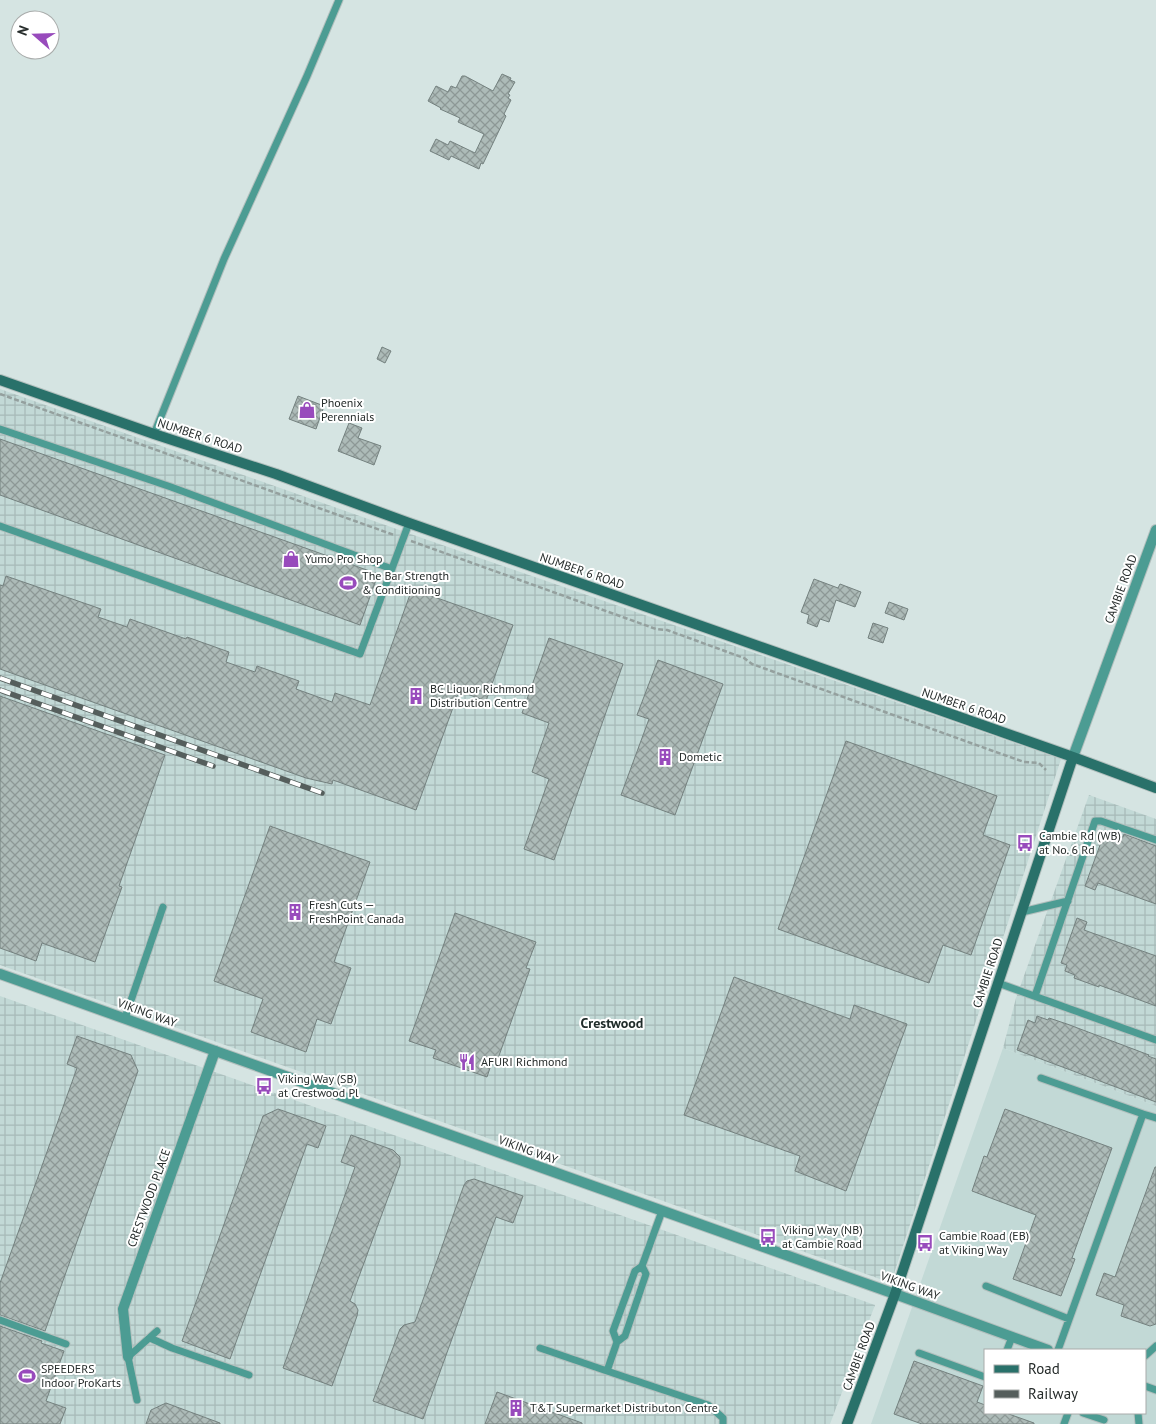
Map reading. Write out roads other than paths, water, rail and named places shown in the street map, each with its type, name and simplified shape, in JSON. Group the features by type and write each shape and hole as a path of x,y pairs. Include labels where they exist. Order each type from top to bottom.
{"main road":[{"name":"NUMBER 6 ROAD","path":"0,380 276,474 1156,788"},
{"name":"CAMBIE ROAD","path":"847,1424 895,1294 1073,757"}],"street":[{"name":"CAMBIE ROAD","path":"1073,757 1156,530"},
{"name":"VIKING WAY","path":"0,974 1045,1349"},
{"name":"CRESTWOOD PLACE","path":"128,1357 123,1309 215,1051"}],"lane":[{"path":"154,434 224,260 339,0"},
{"path":"0,428 171,487 392,569"},
{"path":"0,526 360,654 409,523"},
{"path":"1035,996 1095,821 1101,821 1156,840"},
{"path":"1022,912 1068,902"},
{"path":"125,1018 163,907"},
{"path":"998,984 1156,1040"},
{"path":"1041,1078 1156,1118"},
{"path":"1058,1349 1143,1114"},
{"path":"617,1342 613,1331 635,1271 642,1266 662,1211"},
{"path":"607,1371 617,1342 625,1336 646,1274 642,1266"},
{"path":"986,1286 1069,1319"},
{"path":"0,1320 66,1344"},
{"path":"137,1400 128,1357 157,1331"},
{"path":"1007,1349 1012,1337"},
{"path":"150,1338 172,1348 249,1374"},
{"path":"1146,1355 1156,1346"},
{"path":"540,1348 708,1405 723,1418 723,1424"},
{"path":"919,1353 984,1377"},
{"path":"1087,1414 1104,1419"}],"railway":[{"path":"0,678 322,793"},
{"path":"0,690 213,766"}],"place":[{"name":"Phoenix Perennials","path":"307,410"},
{"name":"Yumo Pro Shop","path":"291,559"},
{"name":"The Bar Strength & Conditioning","path":"348,583"},
{"name":"BC Liquor Richmond Distribution Centre","path":"416,696"},
{"name":"Dometic","path":"665,757"},
{"name":"Cambie Rd (WB) at No. 6 Rd","path":"1025,843"},
{"name":"Fresh Cuts — FreshPoint Canada","path":"295,912"},
{"name":"AFURI Richmond","path":"467,1062"},
{"name":"Viking Way (SB) at Crestwood Pl","path":"264,1086"},
{"name":"Viking Way (NB) at Cambie Road","path":"768,1237"},
{"name":"Cambie Road (EB) at Viking Way","path":"925,1243"},
{"name":"SPEEDERS Indoor ProKarts","path":"27,1376"},
{"name":"T&T Supermarket Distributon Centre","path":"516,1408"}],"district":[{"name":"Crestwood","path":"612,1023"}]}
